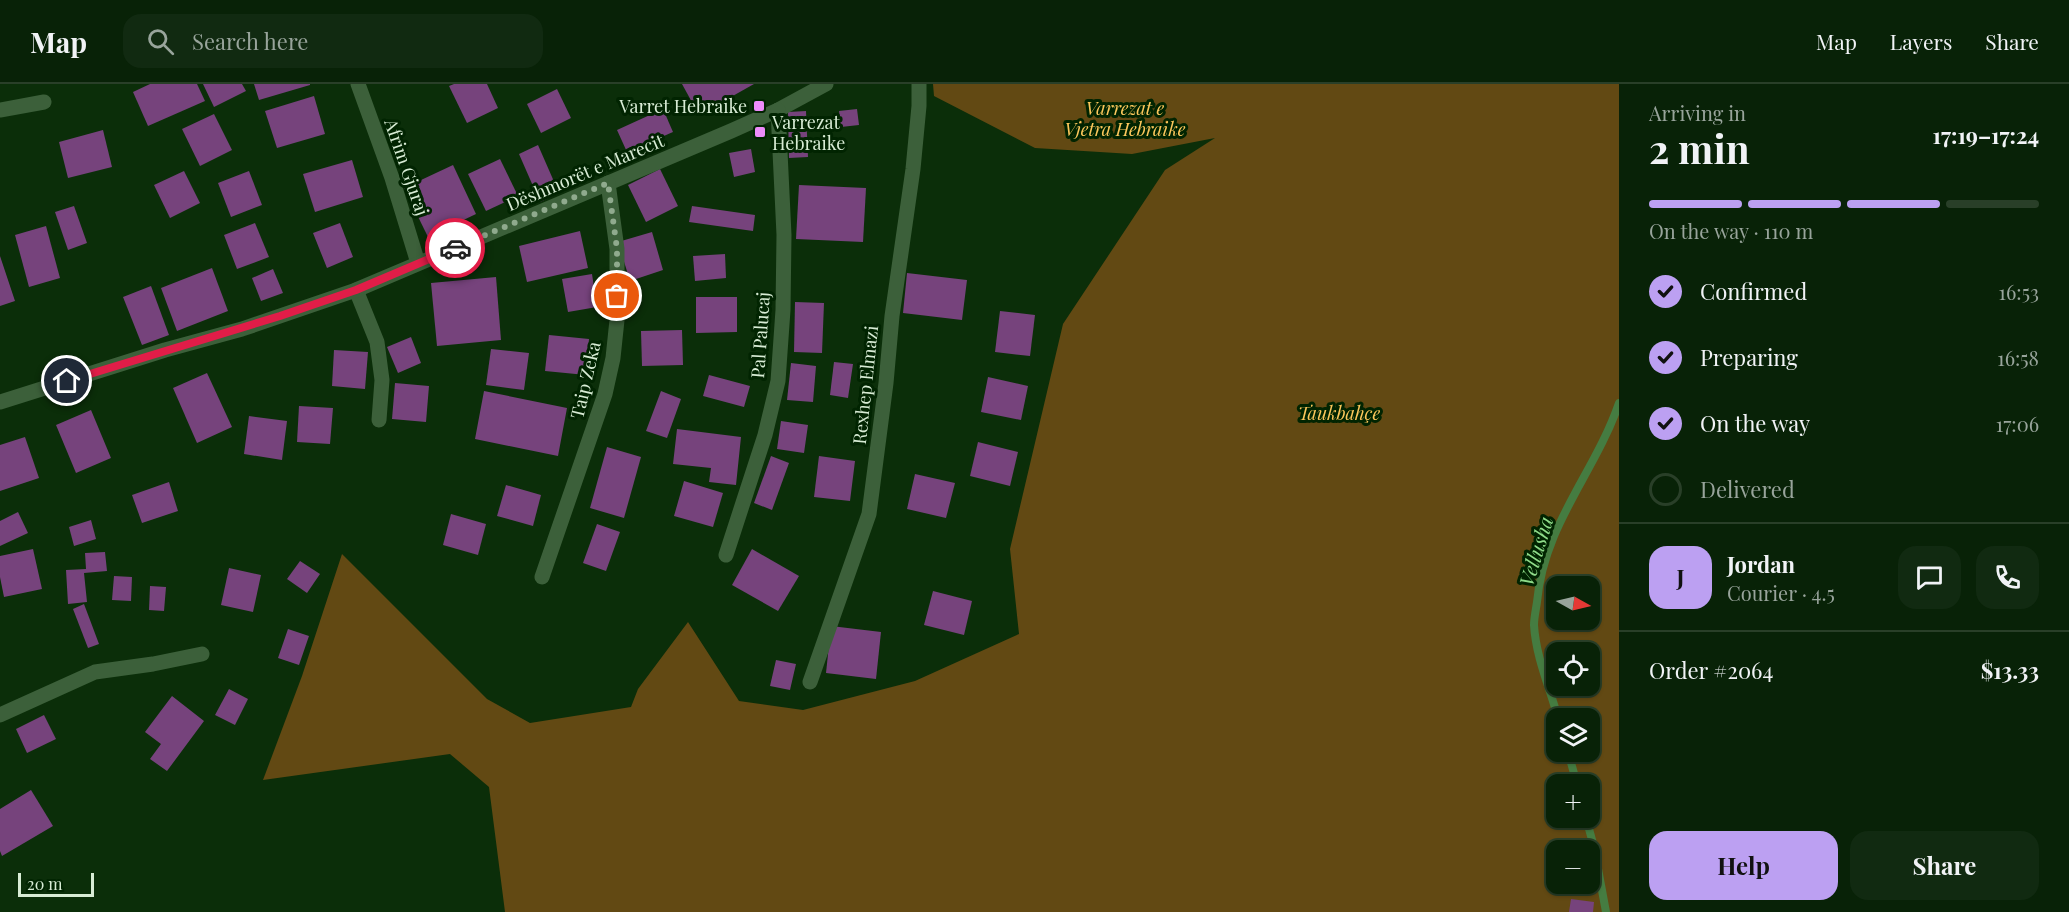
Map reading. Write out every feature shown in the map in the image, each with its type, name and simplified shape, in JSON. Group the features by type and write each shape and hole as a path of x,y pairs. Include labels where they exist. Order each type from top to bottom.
{"street":[{"name":"Afrim Gjuraj","path":"358,84 392,178 418,263"},
{"name":"Dëshmorët e Marecit","path":"0,402 165,350 242,329 356,290 778,110 826,84"},
{"name":"Rexhep Elmazi","path":"810,682 869,514 892,316 914,169 919,84"},
{"path":"0,110 44,102"},
{"name":"Pal Palucaj","path":"726,555 761,446 778,381 783,310 784,235 778,110"},
{"name":"Taip Zeka","path":"542,578 592,435 613,358 617,320 617,249 608,183"},
{"path":"356,290 377,342 382,380 379,420"},
{"path":"0,716 95,672 202,654"}],"green space":[{"name":"Taukbahçe","path":"933,84 1619,84 1619,912 505,912 489,787 450,754 263,780 302,676 342,554 487,699 530,723 631,707 638,689 688,622 739,701 803,710 915,681 1019,634 1010,549 1063,324 1165,170 1215,138 1132,154 1035,148 934,96"}],"building":[{"path":"150,84 197,84 205,101 148,126 133,92"},
{"path":"203,84 242,84 246,91 214,107"},
{"path":"254,84 310,84 310,85 259,100"},
{"path":"487,84 498,108 467,123 449,86"},
{"path":"682,84 754,84 699,115"},
{"path":"557,89 571,118 541,133 527,104"},
{"path":"314,96 325,134 277,148 265,111"},
{"path":"663,109 673,132 627,152 617,130"},
{"path":"857,109 859,125 841,127 839,111"},
{"path":"806,111 808,157 789,158 788,112"},
{"path":"214,114 232,150 200,166 182,129"},
{"path":"103,130 112,167 68,178 59,142"},
{"path":"538,145 559,193 540,202 519,154"},
{"path":"751,149 755,172 734,177 729,153"},
{"path":"500,159 518,196 486,211 468,174"},
{"path":"352,160 363,197 315,212 303,174"},
{"path":"453,165 476,214 428,237 404,188"},
{"path":"660,169 678,206 646,222 628,185"},
{"path":"184,171 200,203 170,218 154,185"},
{"path":"249,171 262,205 231,217 218,183"},
{"path":"799,185 866,188 863,242 796,239"},
{"path":"74,206 87,243 68,250 55,212"},
{"path":"692,206 755,215 753,231 689,222"},
{"path":"255,223 269,257 237,269 224,235"},
{"path":"340,223 353,257 327,268 313,233"},
{"path":"46,226 60,278 29,287 15,235"},
{"path":"580,231 588,268 527,282 519,246"},
{"path":"652,232 663,270 630,281 618,242"},
{"path":"725,254 726,278 695,281 693,256"},
{"path":"0,256 15,301 0,306"},
{"path":"212,268 228,311 177,331 161,288"},
{"path":"273,269 283,293 261,301 252,278"},
{"path":"907,273 967,280 962,320 903,313"},
{"path":"592,274 597,307 568,312 562,279"},
{"path":"496,277 501,340 437,346 431,283"},
{"path":"151,286 169,335 142,345 123,297"},
{"path":"696,297 737,297 737,332 696,333"},
{"path":"795,302 824,303 822,353 794,352"},
{"path":"1000,311 1035,315 1030,356 995,352"},
{"path":"682,330 683,365 642,366 641,331"},
{"path":"549,335 589,339 586,375 545,371"},
{"path":"411,337 421,363 398,373 387,347"},
{"path":"491,349 529,353 524,390 486,385"},
{"path":"334,350 368,352 365,389 332,386"},
{"path":"834,362 853,364 848,398 830,395"},
{"path":"791,363 816,366 813,402 787,400"},
{"path":"207,373 232,427 197,443 173,388"},
{"path":"709,375 750,386 744,407 703,396"},
{"path":"988,377 1028,386 1021,420 981,412"},
{"path":"395,383 429,386 426,422 392,419"},
{"path":"484,391 567,408 558,456 475,439"},
{"path":"661,391 681,399 667,438 646,431"},
{"path":"299,406 333,408 330,444 297,442"},
{"path":"91,410 111,458 76,473 56,425"},
{"path":"249,416 287,421 282,460 244,454"},
{"path":"781,421 808,425 804,453 777,449"},
{"path":"677,429 741,437 736,485 709,482 711,468 673,464"},
{"path":"25,437 39,478 0,491 0,445"},
{"path":"978,442 1018,452 1010,486 970,476"},
{"path":"607,447 641,457 624,518 590,508"},
{"path":"771,456 789,463 772,510 754,503"},
{"path":"819,456 855,461 850,501 814,497"},
{"path":"915,474 955,483 946,518 907,509"},
{"path":"684,481 723,493 713,527 674,516"},
{"path":"169,482 178,511 142,523 132,495"},
{"path":"506,485 541,495 533,526 497,516"},
{"path":"18,512 28,533 0,546 0,521"},
{"path":"451,514 486,524 478,555 443,545"},
{"path":"91,520 96,539 74,546 69,527"},
{"path":"597,524 620,532 606,571 583,563"},
{"path":"33,549 42,589 4,597 0,577 0,556"},
{"path":"752,549 799,576 778,611 732,585"},
{"path":"105,552 107,571 84,573 87,602 68,604 66,570 86,569 85,553"},
{"path":"300,561 320,574 307,593 287,579"},
{"path":"229,568 261,575 253,612 221,605"},
{"path":"114,576 132,577 131,601 112,600"},
{"path":"150,586 166,587 164,611 149,610"},
{"path":"933,591 972,601 964,635 924,625"},
{"path":"84,604 99,644 88,648 73,609"},
{"path":"831,626 881,632 876,679 826,673"},
{"path":"288,629 309,636 299,665 278,658"},
{"path":"776,660 796,664 790,690 770,686"},
{"path":"229,689 248,699 235,725 215,715"},
{"path":"172,696 204,721 167,771 150,759 161,744 145,732"},
{"path":"44,715 56,739 27,753 16,729"},
{"path":"31,790 53,826 2,856 0,809"},
{"path":"1571,899 1594,902 1593,912 1569,912"}],"waterway":[{"name":"Vellusha","path":"1555,708 1535,637 1534,619 1542,574 1549,548 1560,523 1597,453 1619,403"},
{"name":"Vellusha","path":"1571,762 1574,774"},
{"name":"Vellusha","path":"1589,828 1606,912"}],"way so far":[{"path":"455,248 608,183 617,249 617,296"}],"place":[{"name":"Varret Hebraike","path":"759,106"},
{"name":"Varrezat Hebraike","path":"760,132"}],"route":[{"path":"67,381 165,350 242,329 356,290 455,248"}],"park label":[{"name":"Varrezat e Vjetra Hebraike","path":"1125,118"}]}
